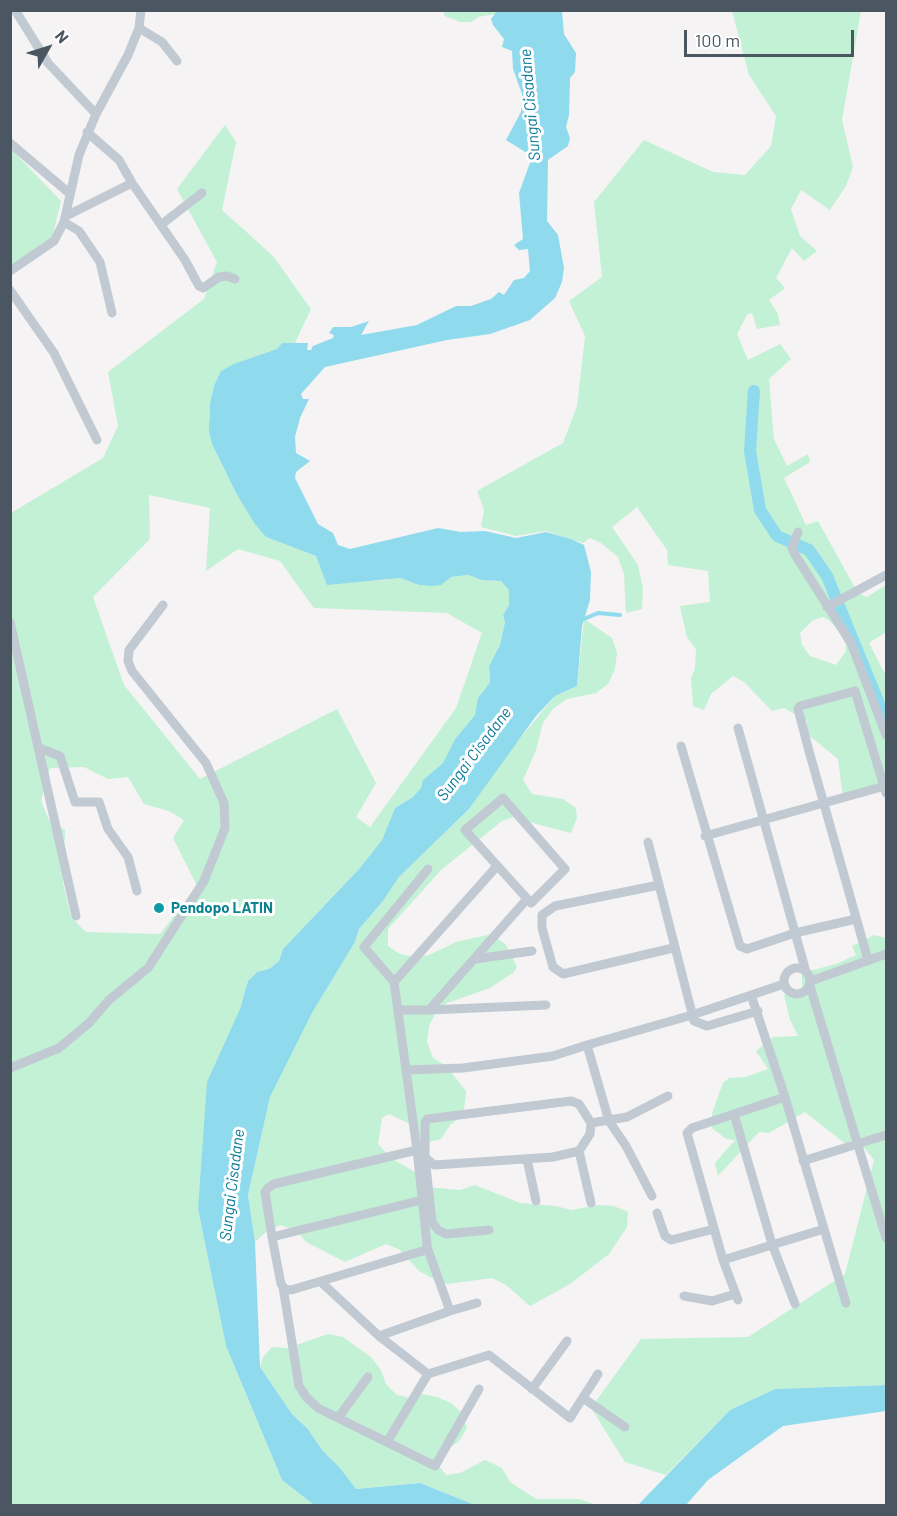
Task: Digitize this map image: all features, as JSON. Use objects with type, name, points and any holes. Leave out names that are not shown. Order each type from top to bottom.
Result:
[{"type":"street","points":[[15,10],[48,63],[96,114]]},
{"type":"street","points":[[10,271],[54,241],[65,219],[69,193],[87,132],[128,55],[139,28],[141,10]]},
{"type":"street","points":[[139,28],[162,42],[177,61]]},
{"type":"street","points":[[87,132],[110,149],[162,224],[199,286],[203,288],[219,277],[226,276],[235,279]]},
{"type":"street","points":[[10,142],[69,193]]},
{"type":"street","points":[[65,219],[132,183]]},
{"type":"street","points":[[162,224],[202,193]]},
{"type":"street","points":[[65,219],[79,231],[100,262],[112,313]]},
{"type":"street","points":[[10,290],[54,353],[98,440]]},
{"type":"street","points":[[798,532],[792,548],[851,643],[886,735]]},
{"type":"street","points":[[829,606],[886,575]]},
{"type":"street","points":[[10,1068],[59,1048],[89,1023],[109,1000],[148,968],[204,881],[225,828],[224,803],[206,763],[132,671],[128,661],[129,650],[163,605]]},
{"type":"street","points":[[10,621],[76,916]]},
{"type":"street","points":[[705,836],[765,822],[825,803],[886,790],[857,694],[851,691],[804,704],[798,710],[825,803],[868,960]]},
{"type":"street","points":[[738,728],[806,972],[886,1238]]},
{"type":"street","points":[[681,746],[705,836],[740,946],[747,949],[795,933],[856,919]]},
{"type":"street","points":[[39,748],[60,756],[76,803],[99,802],[108,829],[128,857],[137,891]]},
{"type":"street","points":[[503,798],[565,869],[531,903],[527,899],[465,830],[503,798]]},
{"type":"street","points":[[648,842],[673,948],[694,1021],[707,1026],[758,1011]]},
{"type":"street","points":[[394,982],[497,866]]},
{"type":"street","points":[[428,869],[364,947],[394,982],[417,1150],[427,1247],[450,1311]]},
{"type":"street","points":[[658,885],[555,906],[542,915],[542,928],[553,967],[563,974],[673,948]]},
{"type":"street","points":[[429,1010],[527,899]]},
{"type":"street","points":[[475,959],[532,951]]},
{"type":"street","points":[[806,972],[792,969],[785,976],[784,984],[788,991],[798,995],[810,984],[886,954]]},
{"type":"street","points":[[406,1070],[463,1068],[553,1056],[692,1015],[784,984]]},
{"type":"street","points":[[751,995],[785,1097],[846,1303]]},
{"type":"street","points":[[399,1010],[546,1005]]},
{"type":"street","points":[[587,1045],[609,1121],[626,1146],[652,1196]]},
{"type":"street","points":[[591,1123],[627,1117],[668,1095]]},
{"type":"street","points":[[684,1296],[712,1301],[737,1297],[723,1260],[687,1133],[692,1128],[785,1097]]},
{"type":"street","points":[[425,1157],[434,1165],[554,1157],[579,1151],[590,1134],[591,1123],[579,1104],[571,1101],[438,1116],[428,1119],[425,1123],[425,1157],[432,1222],[438,1230],[446,1234],[489,1230]]},
{"type":"street","points":[[734,1114],[772,1244],[795,1304]]},
{"type":"street","points":[[803,1161],[886,1135]]},
{"type":"street","points":[[417,1150],[274,1184],[265,1192],[299,1386],[315,1406],[435,1466],[479,1389]]},
{"type":"street","points":[[579,1151],[591,1203]]},
{"type":"street","points":[[527,1159],[536,1201]]},
{"type":"street","points":[[272,1237],[422,1200]]},
{"type":"street","points":[[657,1213],[665,1236],[671,1240],[683,1239],[714,1229]]},
{"type":"street","points":[[723,1260],[824,1228]]},
{"type":"street","points":[[283,1287],[291,1290],[321,1282],[420,1253],[427,1247]]},
{"type":"street","points":[[321,1282],[379,1336],[428,1374]]},
{"type":"street","points":[[379,1336],[477,1303]]},
{"type":"street","points":[[532,1389],[567,1341]]},
{"type":"street","points":[[387,1442],[428,1374],[489,1355],[570,1418],[598,1374]]},
{"type":"street","points":[[338,1418],[368,1377]]},
{"type":"street","points":[[583,1398],[625,1427]]},
{"type":"green space","points":[[443,11],[502,11],[478,17],[472,22],[460,22],[445,16]]},
{"type":"green space","points":[[732,11],[861,11],[842,120],[853,167],[846,186],[830,210],[801,190],[791,209],[800,236],[817,251],[804,261],[792,248],[776,278],[785,288],[769,300],[778,314],[780,325],[757,329],[752,313],[747,315],[737,334],[748,360],[780,344],[791,359],[769,379],[774,439],[787,466],[808,454],[810,462],[784,478],[806,525],[818,521],[858,593],[867,597],[886,585],[886,632],[869,643],[886,676],[886,784],[843,798],[838,759],[806,733],[807,721],[784,708],[772,711],[744,682],[733,676],[711,694],[704,710],[693,706],[691,678],[695,668],[696,649],[687,637],[680,606],[710,602],[708,571],[668,565],[667,550],[637,507],[612,527],[638,565],[643,588],[642,609],[626,613],[624,574],[618,557],[601,543],[590,538],[583,543],[546,531],[516,536],[481,527],[484,510],[477,491],[563,443],[577,406],[585,336],[569,301],[602,277],[594,202],[644,140],[713,172],[745,175],[771,146],[776,116],[749,75]],"holes":[[[823,617],[829,620],[845,638],[846,651],[836,665],[810,656],[802,645],[800,633],[813,620]]]},
{"type":"green space","points":[[225,125],[236,142],[222,210],[273,256],[311,309],[294,345],[282,343],[277,349],[214,386],[209,415],[212,444],[236,493],[266,537],[316,556],[328,581],[372,581],[400,578],[419,585],[441,584],[451,577],[468,575],[482,580],[501,581],[509,590],[509,605],[503,615],[505,622],[500,645],[489,666],[490,682],[481,693],[475,715],[455,739],[443,763],[424,780],[421,788],[413,797],[395,808],[382,840],[359,869],[283,949],[279,961],[269,969],[257,972],[248,981],[240,1009],[198,1209],[226,1346],[282,1480],[314,1505],[11,1506],[11,513],[103,458],[118,426],[108,372],[204,299],[217,262],[177,189]],"holes":[[[149,495],[210,508],[206,571],[238,549],[280,561],[314,608],[447,613],[482,633],[456,708],[370,827],[356,817],[376,783],[337,709],[200,779],[124,685],[93,597],[150,539]],[[84,767],[108,779],[128,777],[144,804],[169,811],[184,820],[173,838],[197,886],[160,934],[86,932],[71,917],[63,883],[65,830],[49,820],[41,801],[50,768]]]},
{"type":"green space","points":[[10,148],[61,201],[52,238],[10,268]]},
{"type":"green space","points":[[584,619],[612,638],[617,653],[615,669],[608,684],[596,693],[567,699],[554,708],[543,722],[536,750],[523,780],[532,794],[563,799],[576,808],[577,818],[571,833],[529,822],[516,816],[502,821],[441,870],[388,929],[388,946],[400,954],[415,957],[429,955],[456,942],[492,934],[506,945],[517,967],[514,972],[490,988],[447,1003],[437,1010],[429,1026],[427,1042],[433,1058],[446,1066],[466,1091],[464,1111],[457,1120],[450,1125],[441,1139],[425,1143],[415,1136],[408,1123],[389,1114],[382,1118],[378,1144],[391,1158],[418,1174],[427,1187],[460,1190],[475,1185],[520,1203],[556,1206],[571,1210],[598,1205],[614,1206],[628,1212],[627,1227],[609,1254],[570,1284],[530,1306],[506,1285],[492,1278],[447,1284],[432,1278],[419,1271],[400,1250],[386,1244],[345,1262],[306,1242],[298,1232],[281,1225],[267,1231],[255,1242],[248,1195],[270,1097],[312,1013],[355,942],[359,929],[383,901],[399,877],[469,809],[503,759],[555,696],[577,686]]},
{"type":"green space","points":[[874,935],[886,938],[886,1385],[775,1389],[730,1410],[666,1475],[625,1462],[591,1408],[641,1339],[748,1337],[845,1274],[874,1160],[855,1136],[847,1145],[805,1112],[769,1133],[759,1132],[718,1176],[715,1163],[735,1140],[726,1139],[712,1128],[712,1113],[723,1083],[729,1078],[746,1077],[768,1069],[756,1051],[773,1037],[798,1036],[790,1020],[784,995],[802,988],[802,973],[836,964],[856,955],[852,946]]},
{"type":"green space","points":[[328,1334],[343,1337],[371,1357],[381,1370],[386,1384],[397,1395],[411,1398],[421,1394],[437,1397],[451,1403],[462,1413],[467,1428],[459,1441],[447,1450],[437,1463],[446,1475],[460,1473],[485,1460],[502,1468],[510,1482],[536,1499],[579,1499],[596,1505],[475,1505],[420,1483],[356,1489],[322,1450],[308,1429],[292,1414],[260,1367],[263,1357],[272,1347],[288,1348]]},
{"type":"water","name":"Sungai Cisadane","points":[[497,11],[562,11],[564,34],[576,53],[575,72],[570,78],[569,115],[566,127],[570,138],[568,146],[548,160],[547,221],[558,235],[564,268],[562,282],[555,298],[530,320],[490,334],[447,340],[325,367],[301,394],[303,399],[309,399],[300,418],[295,437],[296,453],[310,461],[296,472],[295,478],[318,524],[333,533],[338,545],[350,549],[438,528],[461,532],[485,531],[516,538],[546,532],[571,539],[584,545],[591,572],[590,600],[582,626],[577,686],[555,696],[536,716],[469,809],[399,877],[383,901],[359,929],[355,942],[312,1013],[270,1097],[248,1195],[255,1242],[260,1367],[292,1414],[308,1429],[322,1450],[356,1489],[420,1483],[475,1505],[314,1505],[282,1480],[226,1346],[198,1209],[207,1082],[240,1009],[248,981],[257,972],[269,969],[279,961],[283,949],[359,869],[382,840],[395,808],[413,797],[421,788],[423,780],[443,763],[455,739],[475,715],[478,698],[490,682],[489,666],[500,645],[505,622],[503,615],[509,605],[509,590],[501,581],[482,580],[468,575],[451,577],[441,585],[432,586],[419,585],[400,578],[327,585],[316,556],[266,537],[255,524],[236,493],[212,444],[209,431],[210,404],[214,386],[221,371],[277,349],[282,343],[308,343],[307,350],[311,350],[313,346],[333,338],[334,335],[329,333],[333,327],[351,327],[369,321],[361,335],[417,325],[456,306],[471,306],[491,299],[499,292],[504,295],[514,280],[524,278],[530,271],[528,249],[519,250],[514,245],[523,239],[519,193],[531,160],[530,155],[506,140],[521,112],[522,94],[513,69],[512,51],[502,47],[504,39],[491,19]]},
{"type":"water","points":[[886,1385],[886,1411],[783,1426],[708,1480],[686,1505],[633,1505],[639,1504],[730,1410],[775,1389]]},
{"type":"waterway","points":[[754,391],[750,451],[760,510],[777,536],[809,550],[827,576],[886,721]]},
{"type":"waterway","points":[[584,619],[598,613],[620,615]]},
{"type":"place","name":"Pendopo LATIN","points":[[159,908]]}]
